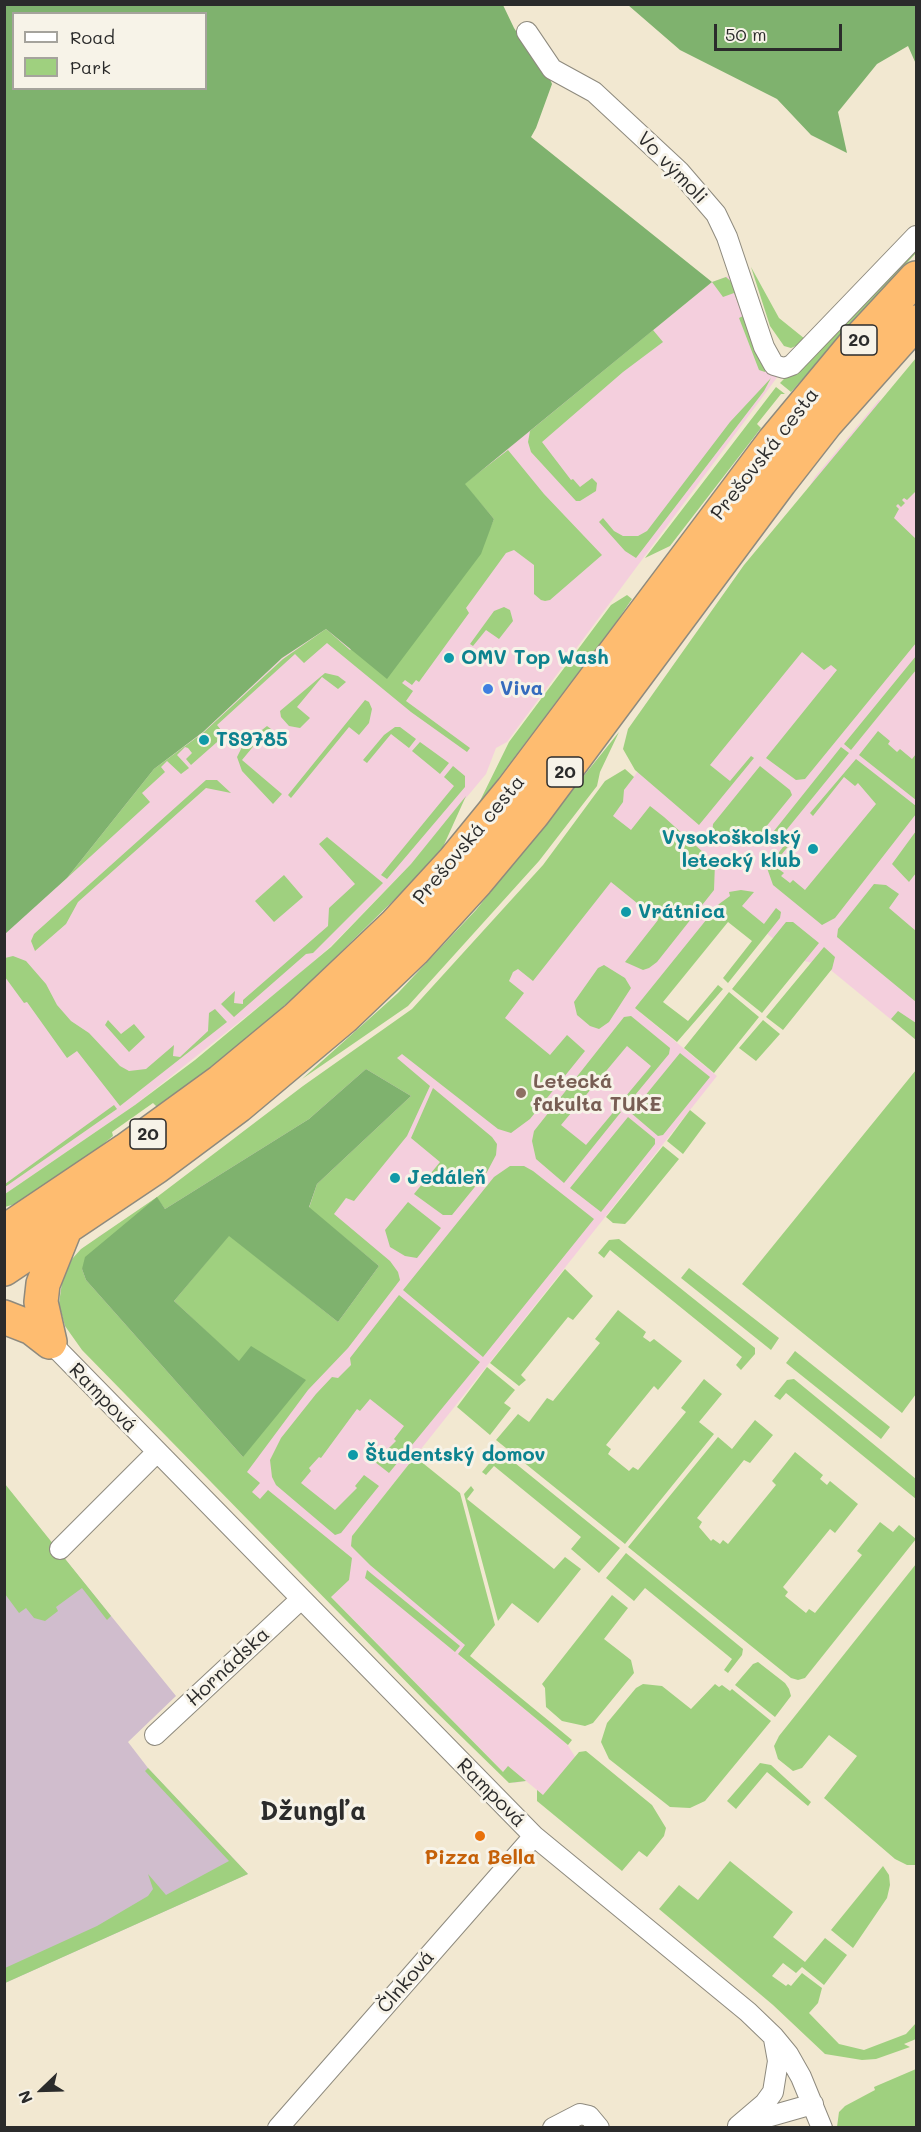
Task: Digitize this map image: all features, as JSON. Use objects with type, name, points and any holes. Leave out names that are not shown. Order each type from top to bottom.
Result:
[{"type":"highway","name":"Prešovská cesta","points":[[4,1232],[18,1214],[176,1115],[260,1050],[361,960],[422,897],[532,764],[774,441],[853,346],[916,278]]},
{"type":"highway","name":"Prešovská cesta","points":[[4,1269],[201,1134],[284,1070],[378,986],[446,916],[565,773],[780,482],[834,415],[916,322]]},
{"type":"highway","points":[[50,1342],[42,1302],[44,1284],[64,1229]]},
{"type":"highway","points":[[4,1317],[32,1328],[50,1342]]},
{"type":"street","name":"Vo výmoli","points":[[527,32],[552,69],[594,92],[699,192],[716,214],[727,237],[771,362],[784,368]]},
{"type":"street","name":"Prešovská cesta","points":[[784,368],[792,365],[916,236]]},
{"type":"street","name":"Rampová","points":[[50,1342],[156,1454],[534,1836],[748,2012],[774,2037],[788,2054],[822,2127]]},
{"type":"street","points":[[60,1549],[156,1454]]},
{"type":"street","name":"Hornádska","points":[[155,1735],[300,1600]]},
{"type":"street","name":"Člnková","points":[[278,2127],[534,1836]]},
{"type":"street","points":[[735,2126],[765,2103],[773,2092],[778,2061],[774,2037]]},
{"type":"street","points":[[735,2126],[813,2104]]},
{"type":"street","points":[[553,2127],[580,2114],[589,2116],[599,2127]]},
{"type":"shaded area","points":[[739,272],[784,368],[507,742],[496,748],[486,774],[411,864],[331,946],[297,976],[135,1105],[5,1194],[4,934],[67,878],[154,769],[203,732],[282,658],[326,629],[487,535],[494,519],[464,484],[712,282]]},
{"type":"shaded area","name":"Letecká fakulta TUKE","points":[[879,400],[916,417],[916,1040],[827,967],[797,959],[731,903],[641,1013],[717,1076],[352,1536],[472,1643],[461,1657],[567,1744],[579,1763],[537,1801],[537,1790],[526,1781],[514,1783],[65,1326],[59,1304],[62,1282],[72,1259],[99,1236],[309,1119],[624,790],[638,771],[815,477]]},
{"type":"shaded area","points":[[4,1484],[176,1696],[128,1742],[148,1768],[248,1874],[5,1983]]},
{"type":"green space","points":[[5,5],[503,5],[514,28],[531,54],[547,72],[552,84],[531,137],[712,282],[465,484],[494,519],[481,554],[387,679],[326,629],[282,658],[203,732],[154,769],[67,878],[5,934]]},
{"type":"green space","points":[[628,5],[916,5],[916,64],[908,46],[877,64],[838,112],[847,153],[811,135],[777,99],[680,50]]},
{"type":"green space","points":[[916,245],[916,253],[791,392],[780,383]]},
{"type":"green space","points":[[751,267],[779,318],[805,339],[798,345],[791,348],[784,346],[770,326]]},
{"type":"green space","points":[[726,277],[735,285],[766,368],[765,372],[759,370],[739,318],[743,316],[734,293],[723,297],[712,282]]},
{"type":"green space","points":[[653,330],[663,342],[623,372],[542,442],[571,480],[573,479],[580,487],[592,478],[597,483],[596,491],[576,501],[531,452],[528,442],[530,431]]},
{"type":"green space","points":[[916,358],[916,491],[907,500],[904,498],[902,500],[905,503],[901,507],[898,504],[896,506],[899,509],[894,518],[916,539],[916,643],[805,779],[796,780],[766,758],[837,670],[831,665],[824,670],[802,652],[710,765],[730,781],[751,756],[754,758],[699,825],[635,770],[623,749],[628,729],[744,565]]},
{"type":"green space","points":[[771,378],[764,391],[636,558],[625,551],[599,522],[603,518],[614,531],[623,536],[638,536],[647,531],[730,422]]},
{"type":"green space","points":[[776,387],[785,394],[781,394],[757,424],[761,428],[670,546],[645,558]]},
{"type":"green space","points":[[508,450],[544,494],[602,555],[550,600],[545,601],[534,594],[534,565],[514,550],[506,553],[466,608],[469,613],[419,682],[416,680],[412,685],[405,680],[402,683],[413,691],[406,701],[470,748],[467,752],[411,712],[327,643],[304,663],[295,654],[217,725],[225,735],[191,765],[186,759],[192,753],[185,747],[177,755],[189,768],[181,774],[167,761],[161,767],[165,772],[142,793],[150,802],[67,878],[154,769],[204,732],[283,659],[326,629],[350,650],[487,535],[494,519],[464,484]]},
{"type":"green space","points":[[627,595],[632,599],[617,621],[477,807],[509,742],[611,605]]},
{"type":"green space","points":[[504,607],[510,610],[513,621],[499,639],[486,630],[473,646],[470,644],[494,611]]},
{"type":"green space","points":[[916,656],[916,670],[851,750],[844,744]]},
{"type":"green space","points":[[325,673],[338,676],[346,682],[338,689],[322,677],[297,707],[310,718],[300,728],[289,726],[281,717],[280,711]]},
{"type":"green space","points":[[365,700],[369,702],[372,709],[369,723],[359,735],[349,727],[291,798],[288,795]]},
{"type":"green space","points":[[267,726],[287,741],[286,746],[266,731],[242,760],[282,794],[273,804],[242,771],[237,757],[243,745]]},
{"type":"green space","points":[[395,727],[400,727],[416,739],[409,748],[391,734],[367,763],[363,760],[384,735]]},
{"type":"green space","points":[[878,731],[890,741],[888,744],[897,752],[900,749],[912,759],[916,754],[916,800],[859,755]]},
{"type":"green space","points":[[619,732],[600,772],[597,786],[539,861],[408,1006],[302,1079],[398,993],[476,910]]},
{"type":"green space","points":[[420,742],[449,763],[440,774],[412,751]]},
{"type":"green space","points":[[841,747],[849,753],[779,839],[766,841]]},
{"type":"green space","points":[[856,759],[916,806],[916,814],[835,918],[822,925],[773,885],[767,868],[796,830],[799,833],[773,865],[784,873],[781,876],[790,883],[793,880],[805,890],[876,804],[858,783],[855,786],[844,777],[813,816],[810,813]]},
{"type":"green space","points":[[453,766],[465,776],[465,787],[387,879],[381,875],[454,786],[444,777]]},
{"type":"green space","points":[[760,766],[790,790],[792,795],[756,839],[738,844],[720,840],[712,835],[713,824]]},
{"type":"green space","points":[[625,769],[634,777],[624,790],[623,802],[613,816],[631,830],[650,806],[715,863],[714,890],[657,962],[649,968],[643,970],[625,962],[658,920],[611,882],[533,981],[518,969],[513,972],[509,981],[524,993],[505,1018],[550,1055],[567,1035],[585,1051],[530,1119],[511,1133],[498,1129],[402,1054],[397,1058],[430,1086],[407,1136],[354,1201],[346,1198],[334,1214],[390,1261],[398,1272],[400,1280],[348,1348],[308,1390],[247,1472],[260,1483],[252,1492],[260,1499],[268,1490],[352,1558],[349,1580],[331,1597],[503,1772],[508,1766],[526,1781],[509,1783],[428,1704],[82,1350],[65,1326],[59,1304],[62,1282],[72,1259],[81,1249],[157,1197],[303,1086],[412,1009],[543,865],[605,781]],"holes":[[[366,1069],[411,1096],[317,1184],[309,1208],[379,1266],[338,1322],[229,1235],[174,1301],[239,1362],[243,1457],[86,1280],[82,1269],[157,1198],[165,1209],[309,1119]]]},
{"type":"green space","points":[[206,780],[217,780],[231,793],[206,788],[78,902],[66,924],[35,951],[31,941],[34,934]]},
{"type":"green space","points":[[466,796],[443,847],[403,891],[303,989],[242,1043],[169,1099],[157,1107],[153,1103],[112,1132],[113,1136],[96,1150],[15,1204],[5,1207],[5,1194],[135,1105],[195,1060],[331,947],[411,864]]},
{"type":"green space","points":[[916,831],[916,873],[909,882],[892,864]]},
{"type":"green space","points":[[327,837],[383,883],[313,953],[306,954],[234,1017],[221,1004],[235,991],[234,1003],[243,1004],[243,1000],[328,926],[329,908],[355,884],[319,844]]},
{"type":"green space","points":[[284,875],[303,897],[274,922],[255,901]]},
{"type":"green space","points":[[874,884],[886,885],[899,894],[889,908],[916,931],[916,1002],[837,937],[838,929]]},
{"type":"green space","points":[[741,890],[754,892],[742,906],[764,924],[776,908],[781,912],[780,918],[728,983],[723,978],[752,941],[728,922],[663,1002],[688,1021],[718,985],[723,989],[677,1042],[635,1008],[719,904],[730,896],[729,892]]},
{"type":"green space","points":[[786,922],[793,922],[819,943],[762,1013],[732,989]]},
{"type":"green space","points":[[824,947],[835,957],[832,969],[783,1030],[766,1017]]},
{"type":"green space","points":[[13,956],[26,961],[46,984],[57,1005],[71,1021],[89,1033],[120,1066],[129,1071],[146,1069],[174,1045],[173,1056],[180,1057],[208,1031],[209,1013],[215,1009],[227,1022],[120,1106],[77,1051],[67,1058],[27,1002],[24,1003],[5,977],[5,958]]},
{"type":"green space","points":[[604,965],[625,978],[631,988],[609,1022],[599,1029],[590,1026],[577,1015],[574,1002],[598,968]]},
{"type":"green space","points":[[729,992],[759,1017],[714,1073],[684,1048]]},
{"type":"green space","points":[[898,1011],[916,1023],[916,1040],[891,1019]]},
{"type":"green space","points":[[631,1016],[670,1048],[669,1054],[626,1106],[621,1102],[651,1066],[627,1046],[561,1125],[586,1145],[616,1109],[621,1112],[564,1183],[536,1159],[532,1141],[534,1131],[624,1017]]},
{"type":"green space","points":[[108,1020],[121,1034],[134,1024],[145,1037],[129,1052],[105,1025]]},
{"type":"green space","points":[[763,1020],[780,1034],[756,1061],[739,1048]]},
{"type":"green space","points":[[680,1053],[710,1077],[663,1135],[658,1136],[631,1113]]},
{"type":"green space","points":[[366,1069],[411,1096],[317,1184],[309,1207],[379,1266],[338,1322],[229,1236],[174,1301],[239,1361],[251,1346],[306,1380],[243,1457],[86,1280],[82,1269],[85,1257],[157,1197],[165,1209],[309,1119]]},
{"type":"green space","points":[[916,1070],[916,1394],[902,1413],[742,1284]]},
{"type":"green space","points":[[433,1088],[492,1137],[497,1144],[496,1155],[487,1172],[452,1215],[443,1215],[414,1194],[440,1162],[411,1138]]},
{"type":"green space","points":[[114,1105],[117,1109],[5,1187],[5,1184]]},
{"type":"green space","points":[[690,1110],[706,1123],[683,1154],[667,1141]]},
{"type":"green space","points":[[628,1117],[655,1139],[655,1144],[601,1212],[570,1188]]},
{"type":"green space","points":[[663,1146],[679,1159],[625,1224],[613,1223],[606,1217]]},
{"type":"green space","points":[[510,1166],[524,1166],[533,1171],[594,1219],[483,1357],[403,1290],[494,1177]]},
{"type":"green space","points":[[408,1202],[441,1228],[417,1258],[405,1256],[390,1247],[385,1230]]},
{"type":"green space","points":[[619,1239],[755,1348],[755,1354],[741,1370],[736,1365],[742,1357],[610,1250],[604,1258],[598,1253],[609,1240]]},
{"type":"green space","points":[[689,1268],[779,1338],[771,1350],[681,1278]]},
{"type":"green space","points":[[565,1269],[593,1296],[573,1320],[568,1317],[521,1375],[526,1380],[519,1386],[490,1363]]},
{"type":"green space","points":[[399,1295],[480,1362],[389,1473],[375,1462],[396,1441],[394,1439],[404,1426],[370,1399],[360,1411],[357,1409],[321,1458],[319,1457],[309,1468],[311,1471],[301,1483],[335,1510],[357,1488],[355,1486],[364,1475],[379,1486],[341,1533],[335,1535],[276,1485],[272,1477],[270,1460],[281,1438],[316,1394],[332,1377],[338,1378],[351,1365],[350,1358]]},
{"type":"green space","points":[[618,1310],[646,1332],[643,1337],[650,1342],[654,1339],[682,1361],[658,1390],[654,1386],[606,1445],[611,1449],[608,1454],[629,1471],[633,1467],[638,1470],[686,1412],[681,1408],[704,1379],[722,1394],[699,1422],[714,1434],[625,1544],[496,1440],[518,1414],[529,1422],[547,1398],[553,1401],[600,1343],[595,1339]]},
{"type":"green space","points":[[795,1351],[890,1427],[881,1439],[786,1363]]},
{"type":"green space","points":[[487,1367],[515,1390],[504,1403],[511,1408],[490,1435],[457,1407]]},
{"type":"green space","points":[[794,1379],[916,1479],[916,1499],[786,1393],[780,1400],[774,1396],[787,1380]]},
{"type":"green space","points":[[755,1420],[773,1435],[750,1463],[744,1460],[697,1518],[702,1522],[699,1527],[711,1541],[713,1539],[720,1544],[723,1540],[728,1544],[776,1485],[772,1481],[795,1452],[823,1475],[820,1479],[827,1485],[830,1481],[858,1504],[835,1533],[830,1529],[783,1587],[788,1592],[785,1596],[806,1613],[809,1609],[815,1613],[862,1555],[857,1551],[880,1522],[893,1532],[899,1525],[916,1539],[805,1678],[798,1680],[791,1678],[628,1547],[718,1437],[732,1449]]},
{"type":"green space","points":[[498,1453],[510,1459],[620,1548],[599,1573],[571,1549],[581,1537],[494,1466],[486,1475],[482,1472]]},
{"type":"green space","points":[[413,1459],[419,1460],[460,1493],[495,1625],[470,1656],[572,1740],[568,1745],[458,1654],[465,1645],[370,1565],[351,1546],[352,1536]]},
{"type":"green space","points":[[5,1484],[111,1616],[107,1620],[82,1588],[56,1607],[58,1611],[45,1621],[34,1618],[26,1608],[19,1613],[5,1594]]},
{"type":"green space","points":[[471,1486],[474,1490],[467,1499],[554,1569],[565,1557],[581,1569],[538,1623],[512,1603],[498,1621],[464,1494]]},
{"type":"green space","points":[[626,1553],[743,1649],[742,1655],[728,1673],[724,1670],[732,1659],[645,1588],[634,1601],[606,1578]]},
{"type":"green space","points":[[916,1564],[916,1865],[907,1865],[895,1859],[824,1798],[857,1756],[829,1735],[802,1768],[793,1771],[778,1759],[774,1746],[779,1736]]},
{"type":"green space","points":[[367,1570],[460,1646],[455,1652],[365,1578]]},
{"type":"green space","points":[[612,1595],[628,1608],[604,1639],[631,1660],[634,1673],[593,1723],[585,1726],[562,1721],[546,1707],[545,1688],[542,1684]]},
{"type":"green space","points":[[758,1662],[785,1683],[789,1689],[791,1696],[775,1717],[735,1685],[753,1664]]},
{"type":"green space","points":[[643,1684],[662,1686],[691,1709],[715,1684],[719,1687],[722,1685],[730,1691],[732,1689],[771,1721],[705,1801],[690,1808],[670,1807],[609,1759],[601,1742],[607,1723],[636,1688]]},
{"type":"green space","points":[[586,1751],[652,1805],[666,1828],[664,1836],[647,1857],[639,1851],[622,1871],[537,1801],[537,1790],[543,1795],[579,1752]]},
{"type":"green space","points":[[760,1763],[771,1765],[811,1802],[808,1806],[767,1772],[736,1809],[727,1801]]},
{"type":"green space","points":[[148,1768],[248,1874],[5,1983],[5,1968],[97,1926],[148,1896],[153,1889],[148,1874],[166,1895],[229,1861],[145,1771]]},
{"type":"green space","points":[[730,1861],[793,1912],[773,1937],[805,1962],[825,1938],[847,1955],[824,1985],[802,1967],[796,1973],[783,1963],[772,1976],[786,1986],[788,1984],[791,1986],[802,1973],[822,1988],[818,2003],[809,2013],[839,2044],[864,2050],[906,2034],[916,2023],[916,2039],[904,2044],[910,2047],[876,2059],[862,2060],[825,2054],[773,2005],[659,1909],[679,1885],[698,1900]]},
{"type":"green space","points":[[883,1866],[889,1875],[890,1885],[887,1898],[853,1948],[831,1930]]},
{"type":"green space","points":[[916,2069],[916,2127],[837,2127],[839,2112],[845,2106],[875,2090],[874,2087]]},
{"type":"place","name":"OMV Top Wash","points":[[449,658]]},
{"type":"place","name":"Viva","points":[[488,689]]},
{"type":"place","name":"TS9785","points":[[204,740]]},
{"type":"place","name":"Vysokoškolský letecký klub","points":[[813,849]]},
{"type":"place","name":"Vrátnica","points":[[626,912]]},
{"type":"place","name":"Letecká fakulta TUKE","points":[[521,1093]]},
{"type":"place","name":"Jedáleň","points":[[395,1178]]},
{"type":"place","name":"Študentský domov","points":[[353,1455]]},
{"type":"place","name":"Pizza Bella","points":[[480,1836]]},
{"type":"district","name":"Džungľa","points":[[313,1812]]}]
